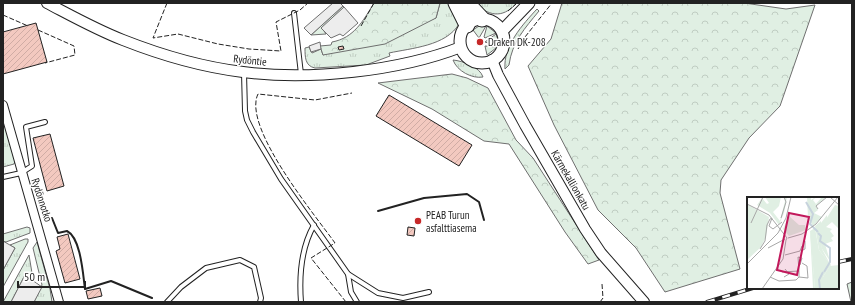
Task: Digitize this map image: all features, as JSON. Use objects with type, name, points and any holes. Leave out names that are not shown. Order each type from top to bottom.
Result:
[{"type":"highway","points":[[456,3],[467,25]]},
{"type":"highway","points":[[467,3],[482,19]]},
{"type":"main road","points":[[502,31],[528,3]]},
{"type":"main road","points":[[482,19],[492,21],[502,31],[504,44],[502,50],[492,60],[481,63],[475,62],[465,55],[461,47],[461,33],[467,25],[482,19]]},
{"type":"street","name":"Rydöntie","points":[[47,3],[122,40],[158,53],[187,61],[244,72],[300,74],[386,68],[407,64],[461,47]]},
{"type":"street","name":"Kärmekallionkatu","points":[[492,60],[498,75],[525,125],[585,229],[621,277],[644,302]]},
{"type":"street","name":"Rydönnotko","points":[[3,105],[21,172],[34,208],[59,302]]},
{"type":"lane","points":[[294,13],[300,74]]},
{"type":"lane","points":[[244,72],[247,120],[281,179],[348,274],[378,293],[403,298],[429,292]]},
{"type":"lane","points":[[3,177],[21,172],[32,166],[26,127],[45,122]]},
{"type":"lane","points":[[301,302],[300,283],[305,241],[314,225]]},
{"type":"lane","points":[[167,302],[181,287],[206,268],[240,260],[254,267],[262,298],[260,302]]},
{"type":"lane","points":[[348,274],[351,292],[357,302]]},
{"type":"green space","points":[[374,3],[440,3],[436,18],[385,44],[323,55],[320,46],[331,45],[332,42],[340,40],[352,33],[362,22]]},
{"type":"green space","points":[[440,3],[451,3],[459,24],[446,37],[437,42],[389,53],[390,56],[366,65],[315,68],[309,65],[306,61],[305,48],[309,47],[312,53],[321,49],[323,55],[436,18]]},
{"type":"green space","points":[[473,3],[517,3],[506,12],[495,14],[484,10]]},
{"type":"green space","points":[[562,3],[744,3],[786,9],[815,5],[780,106],[749,138],[721,180],[720,193],[740,269],[665,292],[636,248],[598,210],[554,125],[528,66],[551,39]]},
{"type":"green space","points":[[343,6],[344,7],[322,28],[326,34],[311,35]]},
{"type":"green space","points":[[537,9],[539,11],[524,29],[516,42],[509,65],[505,69],[507,52],[515,36]]},
{"type":"green space","points":[[479,26],[486,26],[479,38],[473,30]]},
{"type":"green space","points":[[487,26],[496,33],[485,38],[484,37]]},
{"type":"green space","points":[[496,34],[498,40],[497,46],[485,42]]},
{"type":"green space","points":[[485,46],[496,47],[496,48],[487,55]]},
{"type":"green space","points":[[453,60],[475,67],[483,77],[474,77],[461,71]]},
{"type":"green space","points":[[452,74],[467,78],[488,88],[516,140],[533,158],[599,260],[588,264],[565,232],[509,144],[484,141],[432,109],[378,83]]},
{"type":"green space","points":[[3,118],[15,161],[14,164],[3,167]]},
{"type":"green space","points":[[27,227],[30,228],[30,233],[6,242],[3,241],[3,234]]},
{"type":"green space","points":[[28,239],[28,242],[3,287],[3,270],[15,248],[10,245]]},
{"type":"green space","points":[[37,242],[50,289],[52,302],[34,302],[42,285],[33,248]]},
{"type":"green space","points":[[29,255],[33,279],[30,279],[25,275],[11,302],[3,302]]},
{"type":"green space","points":[[852,282],[852,302],[851,302],[847,284]]},
{"type":"shaded area","points":[[333,3],[340,3],[343,6],[311,35],[304,28]]},
{"type":"shaded area","points":[[344,7],[358,23],[343,36],[340,34],[331,38],[321,28]]},
{"type":"shaded area","points":[[320,42],[321,49],[311,52],[309,46]]},
{"type":"shaded area","points":[[3,241],[15,248],[3,270]]},
{"type":"shaded area","points":[[25,275],[42,287],[34,302],[11,302]]},
{"type":"building","points":[[36,23],[47,62],[3,74],[3,32]]},
{"type":"building","points":[[343,46],[344,49],[339,50],[338,47]]},
{"type":"building","points":[[389,95],[472,145],[459,166],[376,116]]},
{"type":"building","points":[[50,134],[64,186],[47,191],[33,138]]},
{"type":"building","points":[[408,227],[415,228],[414,236],[407,235]]},
{"type":"building","points":[[68,234],[80,279],[65,283],[56,251],[60,249],[57,237]]},
{"type":"building","points":[[100,288],[102,296],[88,299],[86,291]]},
{"type":"railway","points":[[839,262],[852,259]]},
{"type":"railway","points":[[707,302],[750,289]]},
{"type":"fence","points":[[167,3],[153,38],[178,34],[218,44],[249,49],[281,51],[276,22],[300,10],[308,3]]},
{"type":"fence","points":[[361,26],[374,3]]},
{"type":"fence","points":[[508,11],[517,3]]},
{"type":"fence","points":[[518,49],[525,37],[552,3]]},
{"type":"fence","points":[[3,15],[28,26]]},
{"type":"fence","points":[[38,30],[74,46],[75,55],[45,63]]},
{"type":"fence","points":[[346,302],[311,258],[335,243],[298,192],[270,148],[260,127],[256,109],[258,94],[315,100],[352,93]]},
{"type":"fence","points":[[600,302],[603,298],[602,284]]},
{"type":"wall","points":[[378,211],[424,198],[467,194],[479,202],[484,220]]},
{"type":"wall","points":[[52,218],[58,233],[67,231],[72,235],[75,241],[82,266],[85,289],[111,281],[152,298]]},
{"type":"place","name":"Draken DK-208","points":[[480,42]]},
{"type":"place","name":"PEAB Turun asfalttiasema","points":[[418,221]]}]
